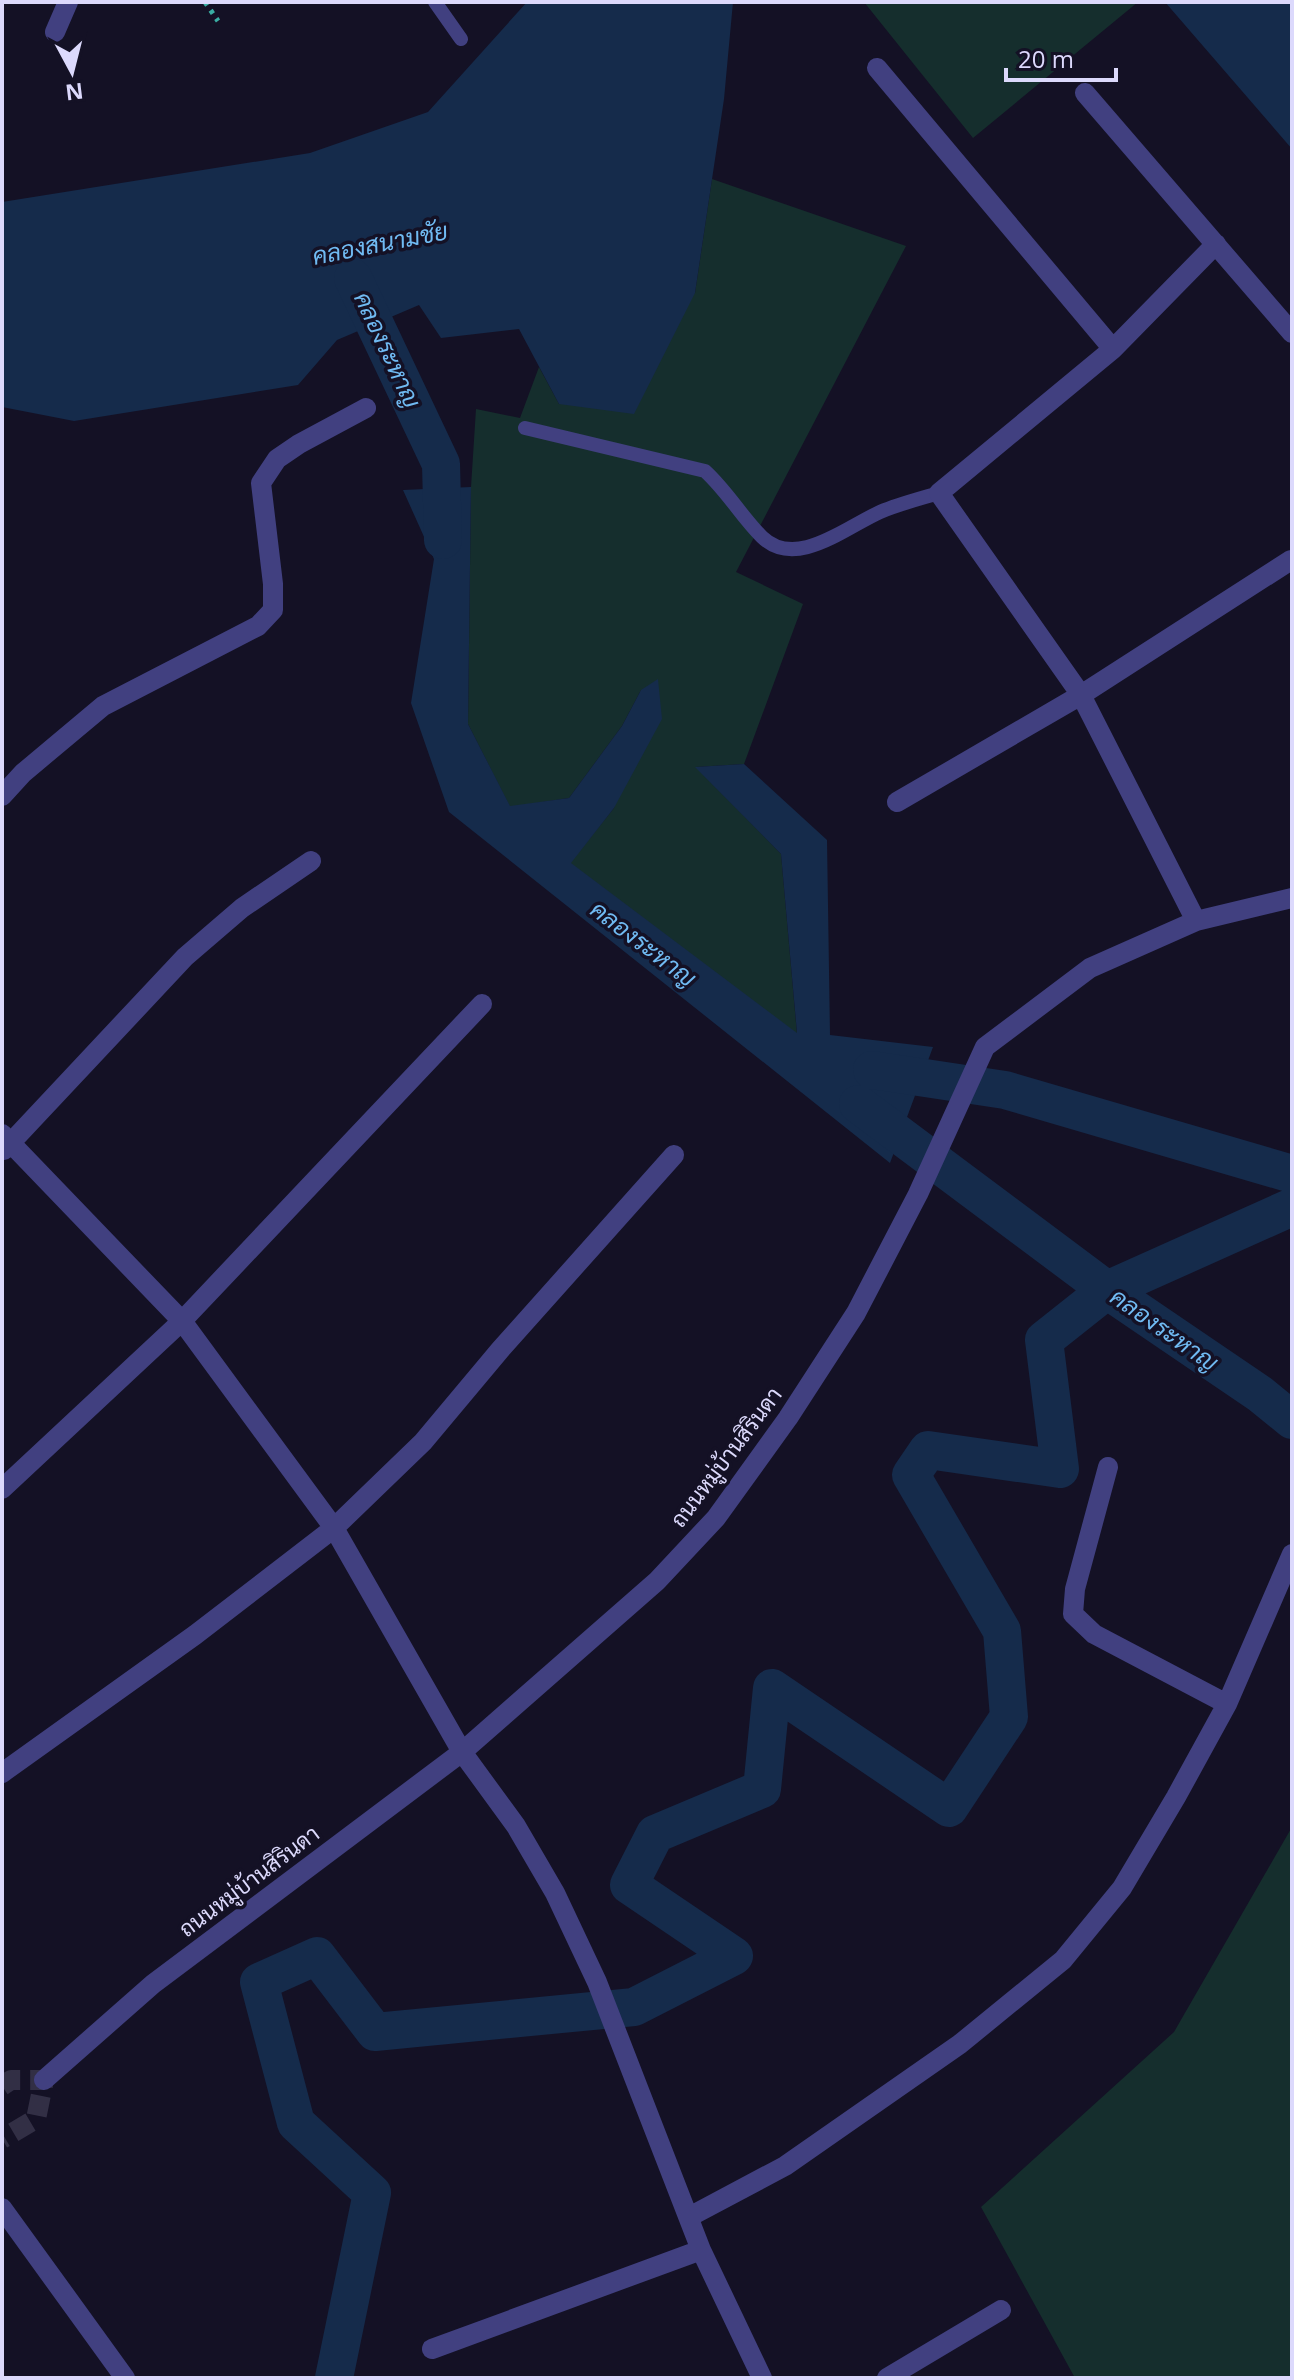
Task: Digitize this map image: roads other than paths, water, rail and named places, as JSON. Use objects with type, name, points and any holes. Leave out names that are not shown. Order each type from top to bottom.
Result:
[{"type":"street","points":[[55,32],[68,2]]},
{"type":"street","points":[[877,68],[1113,349]]},
{"type":"street","points":[[1085,93],[1292,333]]},
{"type":"street","points":[[1196,921],[1081,695],[939,493],[1113,349],[1216,244]]},
{"type":"street","points":[[2,796],[23,773],[103,706],[258,626],[273,610],[273,584],[261,483],[277,459],[366,408]]},
{"type":"street","points":[[897,802],[1081,695],[1291,560]]},
{"type":"street","points":[[311,861],[242,908],[185,957],[5,1142],[182,1321],[334,1528],[462,1752],[516,1826],[555,1893],[597,1982],[701,2250],[762,2378]]},
{"type":"street","name":"ถนนหมู่บ้านสิรินดา","points":[[44,2080],[153,1984],[462,1752],[657,1581],[716,1518],[788,1418],[856,1313],[918,1194],[985,1047],[1090,968],[1196,921],[1292,898]]},
{"type":"street","points":[[2,1489],[182,1321],[482,1004]]},
{"type":"street","points":[[2,1773],[195,1635],[334,1528],[423,1442],[500,1350],[674,1155]]},
{"type":"street","points":[[1108,1467],[1075,1589],[1073,1614],[1094,1634],[1227,1704]]},
{"type":"street","points":[[689,2217],[785,2166],[960,2044],[1063,1960],[1122,1888],[1227,1704],[1292,1554]]},
{"type":"street","points":[[2,2208],[125,2378]]},
{"type":"street","points":[[432,2349],[701,2250]]},
{"type":"street","points":[[887,2378],[1001,2310]]},
{"type":"lane","points":[[435,2],[461,39]]},
{"type":"lane","points":[[525,428],[705,471],[720,484],[762,538],[779,549],[811,547],[882,511],[939,493]]},
{"type":"water","name":"คลองสนามชัย","points":[[527,2],[733,2],[724,99],[695,293],[634,414],[559,404],[519,329],[441,338],[419,305],[337,340],[298,385],[74,421],[2,407],[2,202],[310,153],[428,112]]},
{"type":"water","points":[[1165,2],[1292,2],[1292,149]]},
{"type":"water","points":[[471,487],[468,724],[510,806],[569,798],[622,726],[641,690],[658,679],[662,719],[614,808],[571,863],[797,1033],[781,854],[695,767],[744,764],[827,840],[830,1035],[933,1047],[890,1163],[449,812],[411,703],[434,559],[403,490]]},
{"type":"waterway","name":"คลองระหาญ","points":[[353,278],[441,464],[443,540]]},
{"type":"waterway","points":[[872,1070],[1005,1090],[1292,1174]]},
{"type":"waterway","name":"คลองระหาญ","points":[[858,1104],[1107,1290],[1260,1394],[1292,1420]]},
{"type":"waterway","points":[[334,2378],[372,2193],[296,2123],[259,1982],[317,1956],[375,2032],[634,2007],[734,1956],[629,1885],[655,1834],[762,1789],[772,1688],[949,1808],[1009,1717],[1002,1631],[911,1475],[928,1450],[1060,1469],[1044,1340],[1107,1290],[1292,1207]]},
{"type":"tunnel","points":[[2,2086],[11,2080],[44,2080],[36,2119],[2,2139]]}]
